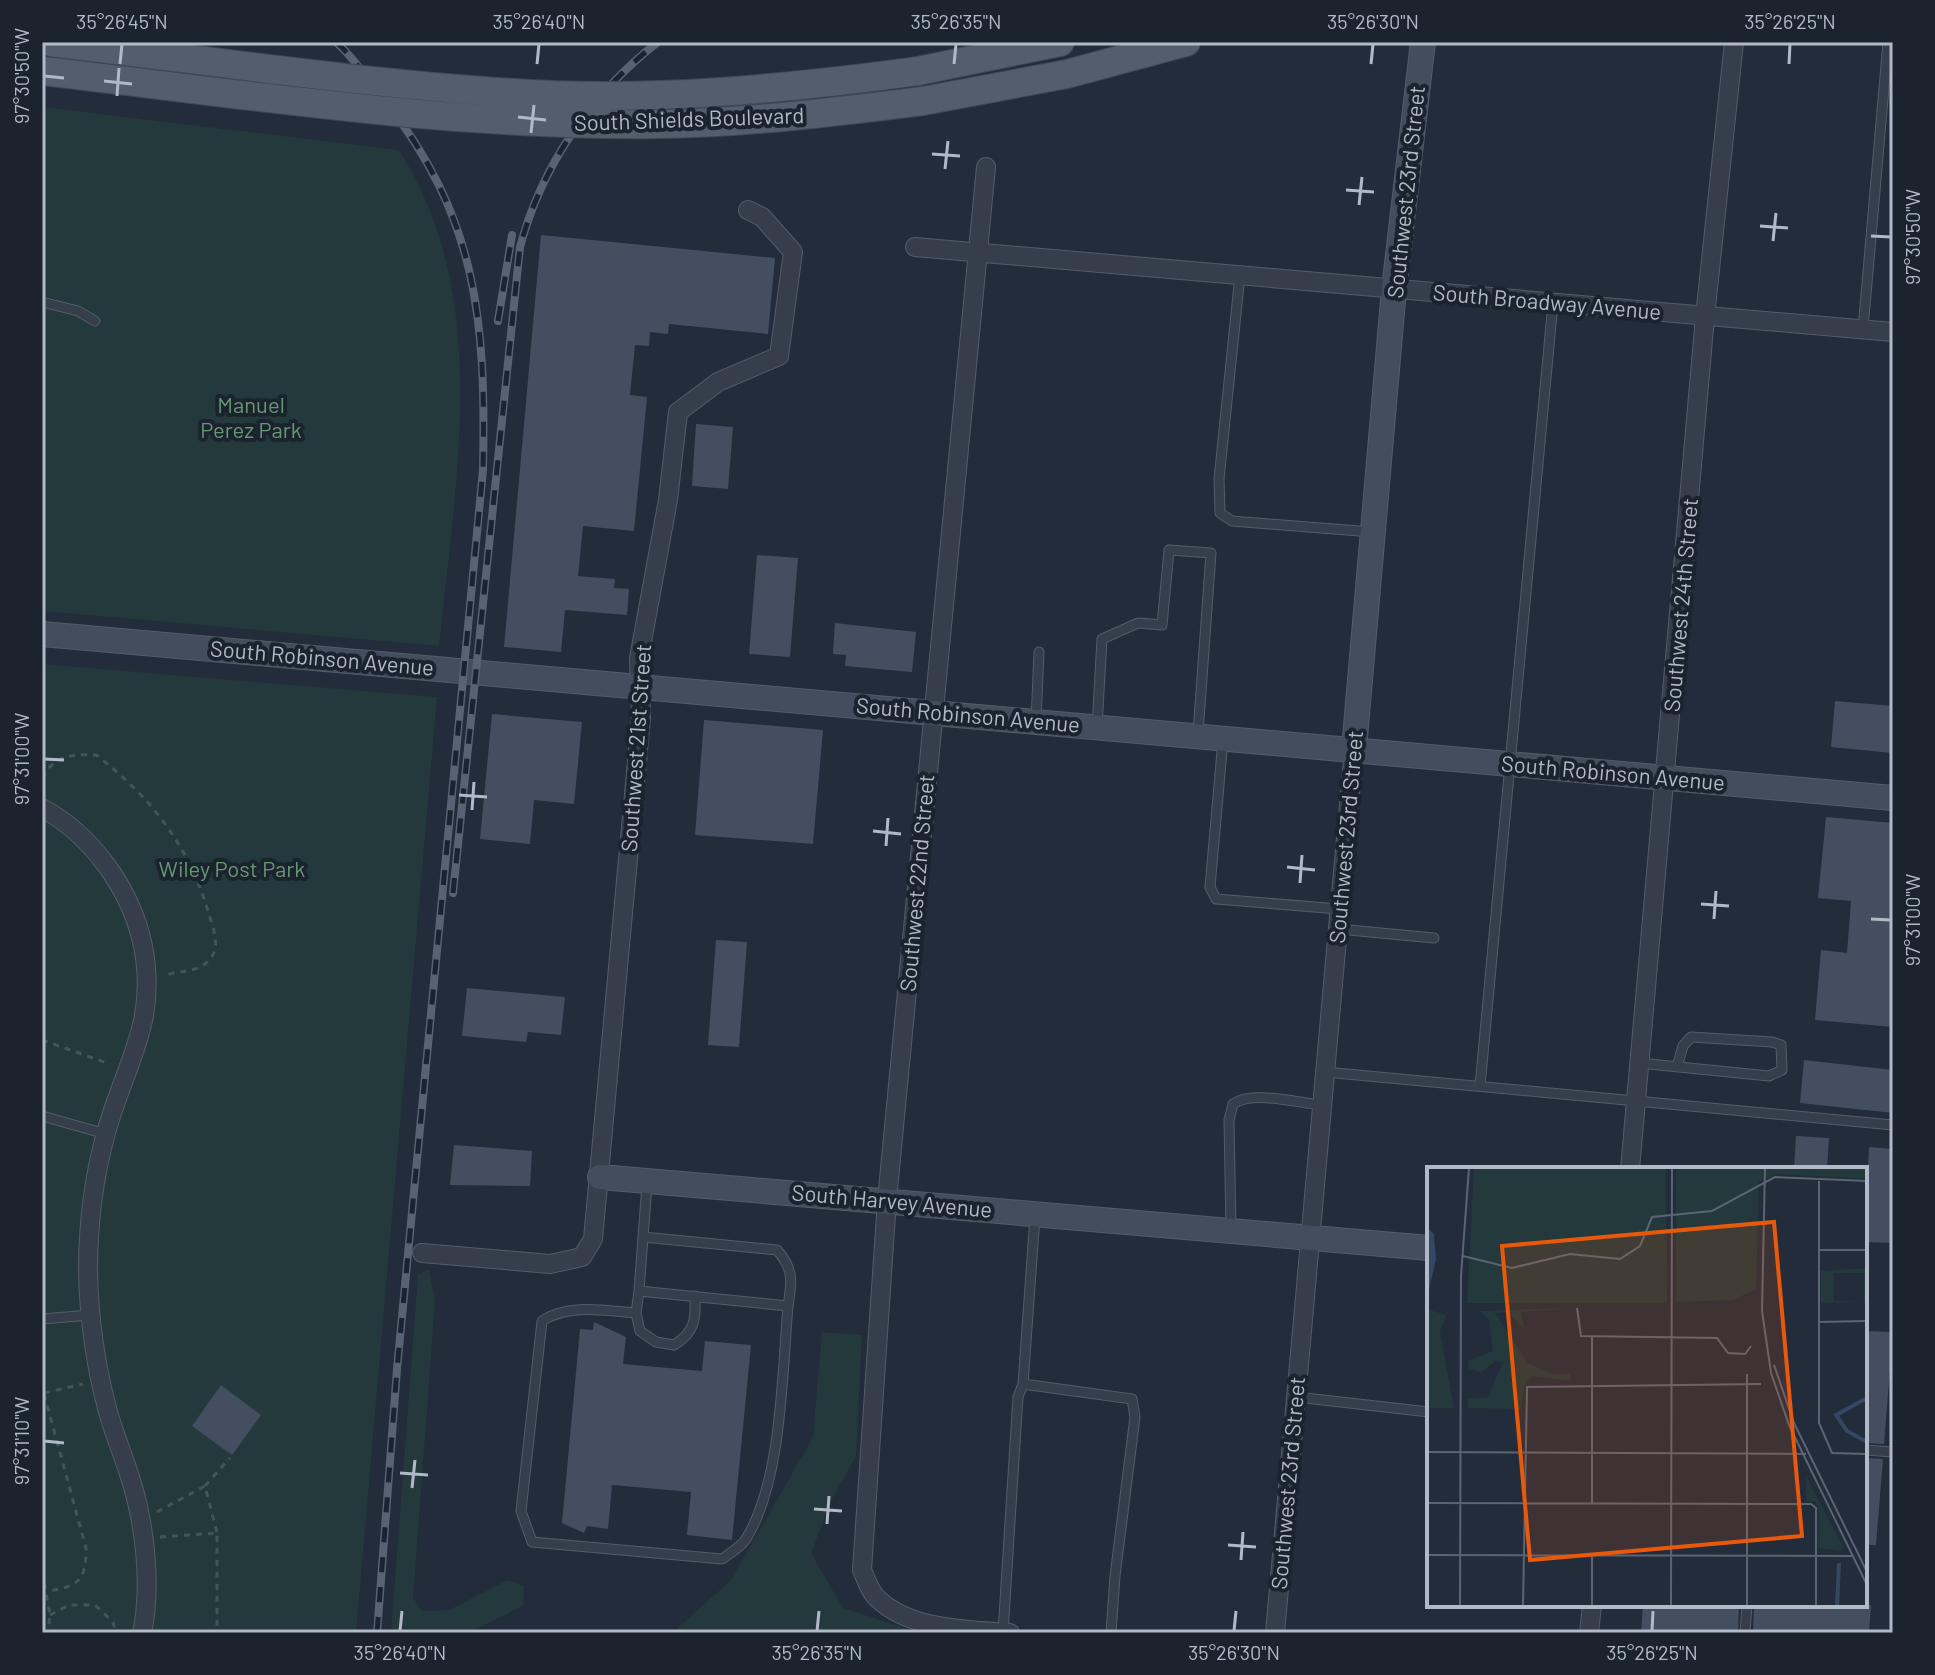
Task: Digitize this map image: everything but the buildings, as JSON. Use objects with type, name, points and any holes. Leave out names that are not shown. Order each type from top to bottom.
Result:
[{"type":"main road","name":"South Shields Boulevard","points":[[50,42],[515,93],[660,95],[796,88],[918,71],[1060,42]]},
{"type":"main road","name":"South Shields Boulevard","points":[[42,71],[364,108],[537,123],[659,124],[745,120],[923,101],[1067,74],[1186,42]]},
{"type":"main road","name":"Southwest 23rd Street","points":[[1354,749],[1394,289],[1423,42]]},
{"type":"main road","name":"South Robinson Avenue","points":[[42,634],[1893,798]]},
{"type":"main road","name":"South Harvey Avenue","points":[[600,1177],[1427,1248]]},
{"type":"street","name":"Southwest 24th Street","points":[[1630,1167],[1705,317],[1734,42]]},
{"type":"street","name":"Southwest 22nd Street","points":[[986,167],[887,1200],[862,1570],[875,1597],[897,1613],[954,1629],[1003,1632]]},
{"type":"street","name":"Southwest 21st Street","points":[[600,1177],[641,718],[639,658],[668,500],[678,412],[718,382],[779,356],[793,252],[762,217],[748,210]]},
{"type":"street","name":"South Broadway Avenue","points":[[915,247],[1893,332]]},
{"type":"street","name":"Southwest 23rd Street","points":[[1275,1633],[1354,749]]},
{"type":"street","points":[[42,808],[57,816],[101,857],[125,896],[142,942],[146,977],[145,1019],[130,1073],[106,1134],[92,1213],[88,1267],[90,1315],[107,1411],[143,1526],[146,1578],[142,1633]]},
{"type":"street","points":[[422,1253],[550,1264],[576,1261],[586,1253],[593,1239],[600,1177]]},
{"type":"street","points":[[1589,1633],[1592,1607]]},
{"type":"street","points":[[1003,1632],[1010,1633]]},
{"type":"lane","points":[[1863,329],[1888,42]]},
{"type":"lane","points":[[1240,275],[1219,479],[1220,513],[1232,521],[1372,532]]},
{"type":"lane","points":[[42,302],[78,311],[95,321]]},
{"type":"lane","points":[[1480,1086],[1507,763],[1553,303]]},
{"type":"lane","points":[[1097,727],[1102,639],[1138,623],[1162,625],[1169,550],[1211,553],[1198,735]]},
{"type":"lane","points":[[1036,721],[1039,652]]},
{"type":"lane","points":[[1223,738],[1210,887],[1216,899],[1339,909]]},
{"type":"lane","points":[[1338,929],[1434,938]]},
{"type":"lane","points":[[1639,1063],[1677,1067],[1769,1076],[1782,1070],[1784,1051],[1772,1042],[1691,1037],[1683,1046],[1677,1067]]},
{"type":"lane","points":[[1325,1072],[1893,1125]]},
{"type":"lane","points":[[1231,1231],[1229,1120],[1233,1104],[1241,1099],[1254,1099],[1322,1105]]},
{"type":"lane","points":[[42,1116],[106,1134]]},
{"type":"lane","points":[[648,1181],[636,1313],[640,1331],[656,1342],[674,1345],[686,1337],[696,1323],[695,1296]]},
{"type":"lane","points":[[1003,1632],[1018,1397],[1023,1384],[1035,1213]]},
{"type":"lane","points":[[636,1313],[583,1310],[554,1313],[542,1321],[521,1511],[532,1542],[722,1559],[745,1542],[771,1476],[792,1278],[789,1264],[777,1250],[643,1237]]},
{"type":"lane","points":[[639,1291],[788,1306]]},
{"type":"lane","points":[[42,1319],[90,1315]]},
{"type":"lane","points":[[1023,1384],[1132,1399],[1135,1417],[1111,1633]]},
{"type":"lane","points":[[1296,1397],[1427,1412]]},
{"type":"lane","points":[[1867,1450],[1893,1452]]},
{"type":"lane","points":[[1745,1633],[1747,1607]]},
{"type":"path","points":[[42,1393],[74,1495],[86,1548],[86,1569],[81,1579],[72,1586],[47,1591]]},
{"type":"path","points":[[150,1514],[165,1510],[205,1486],[230,1458]]},
{"type":"path","points":[[205,1486],[217,1533]]},
{"type":"path","points":[[42,1571],[50,1615],[48,1633]]},
{"type":"path","points":[[50,1615],[69,1605],[95,1605],[113,1622],[116,1633]]},
{"type":"green space","name":"Manuel Perez Park","points":[[42,107],[399,150],[428,207],[447,266],[457,328],[460,392],[458,456],[439,646],[42,611]]},
{"type":"green space","name":"Wiley Post Park","points":[[42,664],[437,697],[356,1633],[42,1633]]},
{"type":"green space","points":[[429,1269],[435,1302],[413,1598],[422,1611],[449,1610],[508,1580],[524,1586],[523,1606],[468,1633],[391,1633],[418,1275]]},
{"type":"green space","points":[[822,1332],[862,1335],[856,1456],[833,1497],[811,1553],[843,1608],[921,1633],[672,1633],[731,1580],[813,1437]]},
{"type":"railway","points":[[336,42],[361,69],[415,142],[439,186],[457,229],[470,273],[482,366],[483,470],[397,1369],[377,1633]]},
{"type":"railway","points":[[453,893],[520,247],[541,188],[572,133],[611,84],[658,42]]},
{"type":"railway","points":[[498,321],[512,235]]}]
